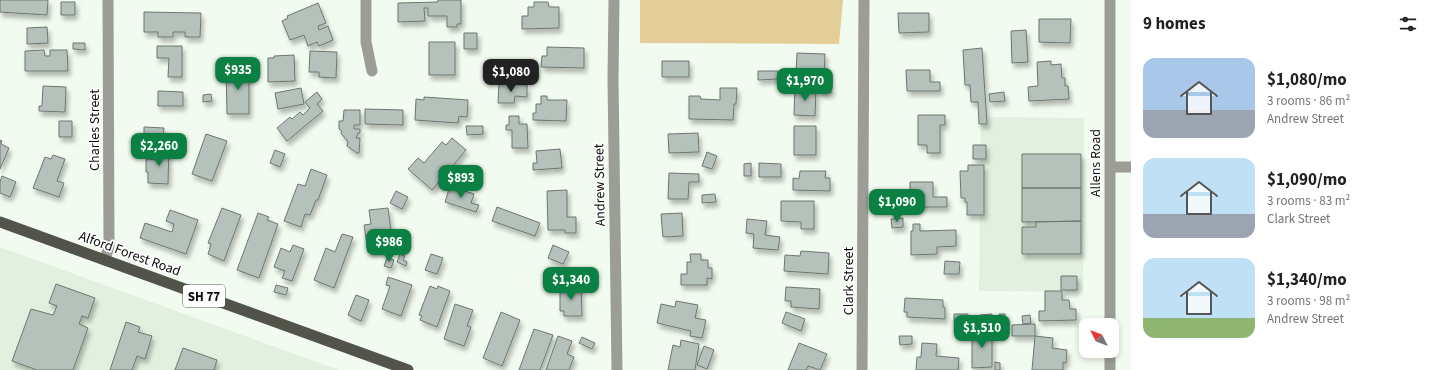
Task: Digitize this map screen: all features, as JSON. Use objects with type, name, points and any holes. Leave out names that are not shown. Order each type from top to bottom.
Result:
[{"type":"main road","name":"Alford Forest Road","points":[[0,222],[408,370]]},
{"type":"street","name":"Charles Street","points":[[105,260],[109,246],[108,0]]},
{"type":"street","points":[[366,0],[366,42],[372,71]]},
{"type":"street","name":"Andrew Street","points":[[614,0],[613,79],[616,370]]},
{"type":"street","name":"Clark Street","points":[[862,370],[864,0]]},
{"type":"street","name":"Allens Road","points":[[1110,0],[1110,318]]},
{"type":"street","points":[[1110,167],[1131,167]]},
{"type":"street","points":[[1110,358],[1110,370]]},
{"type":"shaded area","points":[[640,0],[843,0],[839,44],[640,43]]},
{"type":"shaded area","points":[[981,117],[1084,118],[1083,292],[979,291]]},
{"type":"shaded area","points":[[0,247],[339,370],[0,370]]},
{"type":"building","points":[[0,0],[48,0],[47,15],[0,12]]},
{"type":"building","points":[[438,0],[461,0],[461,24],[457,24],[457,27],[447,27],[447,16],[428,16],[428,8],[424,8],[425,21],[398,22],[398,3],[438,2]]},
{"type":"building","points":[[61,2],[75,2],[75,15],[61,15]]},
{"type":"building","points":[[534,2],[548,2],[549,7],[559,7],[559,28],[522,29],[522,16],[528,16],[528,7],[534,7]]},
{"type":"building","points":[[318,3],[326,23],[318,26],[319,30],[328,26],[333,40],[319,46],[317,42],[308,46],[304,35],[290,40],[282,21],[288,18],[287,16]]},
{"type":"building","points":[[144,12],[201,13],[200,37],[185,37],[185,32],[173,32],[173,37],[158,37],[158,32],[144,32]]},
{"type":"building","points":[[898,13],[929,13],[929,32],[899,33]]},
{"type":"building","points":[[1039,19],[1071,19],[1070,43],[1039,42]]},
{"type":"building","points":[[47,27],[48,43],[27,44],[27,28]]},
{"type":"building","points":[[1026,30],[1028,62],[1012,63],[1011,31]]},
{"type":"building","points":[[464,33],[477,33],[477,49],[464,49]]},
{"type":"building","points":[[429,42],[455,42],[455,75],[429,75]]},
{"type":"building","points":[[73,43],[85,43],[85,50],[73,49]]},
{"type":"building","points":[[157,46],[182,46],[182,77],[168,77],[169,58],[157,58]]},
{"type":"building","points":[[547,47],[584,48],[584,68],[541,67],[542,56],[547,56]]},
{"type":"building","points":[[982,48],[987,124],[979,124],[978,102],[971,102],[970,85],[965,85],[963,50]]},
{"type":"building","points":[[44,50],[45,56],[50,56],[50,50],[67,50],[68,71],[25,71],[25,51]]},
{"type":"building","points":[[310,51],[337,52],[336,78],[319,77],[319,72],[309,72]]},
{"type":"building","points":[[797,53],[825,54],[824,75],[796,74]]},
{"type":"building","points":[[294,55],[295,81],[268,82],[268,58],[274,58],[274,56]]},
{"type":"building","points":[[662,61],[689,61],[689,77],[662,77]]},
{"type":"building","points":[[1051,61],[1051,65],[1061,64],[1062,78],[1065,78],[1065,86],[1068,86],[1069,99],[1029,101],[1028,87],[1038,86],[1037,62]]},
{"type":"building","points":[[524,63],[534,64],[534,68],[536,68],[536,75],[523,75]]},
{"type":"building","points":[[226,69],[249,69],[249,114],[227,114]]},
{"type":"building","points":[[906,70],[930,70],[930,82],[940,82],[940,91],[907,91]]},
{"type":"building","points":[[758,71],[778,71],[778,79],[758,80]]},
{"type":"building","points":[[499,84],[527,85],[527,97],[515,96],[514,103],[498,103]]},
{"type":"building","points":[[819,85],[831,85],[831,93],[819,93]]},
{"type":"building","points":[[43,86],[66,87],[65,112],[39,111],[39,106],[42,106]]},
{"type":"building","points":[[301,88],[304,104],[278,109],[275,93]]},
{"type":"building","points":[[720,88],[737,88],[733,120],[689,119],[689,96],[700,96],[701,99],[720,100]]},
{"type":"building","points":[[795,88],[816,88],[815,116],[794,115]]},
{"type":"building","points":[[158,91],[183,92],[183,106],[158,106]]},
{"type":"building","points":[[317,92],[322,99],[317,104],[323,111],[287,141],[277,128],[290,117],[292,119],[300,112],[303,115],[310,108],[305,102]]},
{"type":"building","points":[[1004,92],[1005,101],[990,102],[989,94]]},
{"type":"building","points":[[211,94],[212,101],[203,102],[203,95]]},
{"type":"building","points":[[541,96],[547,96],[547,100],[567,100],[566,121],[533,120],[533,113],[536,113],[536,104],[541,104]]},
{"type":"building","points":[[424,97],[468,100],[467,117],[459,116],[458,123],[415,120],[416,99],[424,100]]},
{"type":"building","points":[[365,109],[403,110],[403,125],[365,124]]},
{"type":"building","points":[[344,110],[360,110],[360,125],[354,125],[354,129],[360,129],[360,133],[358,133],[356,138],[360,138],[359,153],[347,146],[348,142],[341,133],[342,131],[339,129],[339,121],[343,121]]},
{"type":"building","points":[[918,115],[945,115],[945,125],[940,125],[940,153],[927,153],[927,145],[918,145]]},
{"type":"building","points":[[509,116],[519,116],[519,124],[527,124],[528,148],[512,148],[512,130],[506,130],[506,125],[509,125]]},
{"type":"building","points":[[59,121],[72,121],[72,137],[59,137]]},
{"type":"building","points":[[466,126],[483,126],[483,134],[467,135]]},
{"type":"building","points":[[794,126],[816,126],[816,155],[794,155]]},
{"type":"building","points":[[144,127],[164,128],[163,136],[144,135]]},
{"type":"building","points":[[698,133],[699,152],[669,153],[668,134]]},
{"type":"building","points":[[206,134],[227,141],[212,181],[192,174]]},
{"type":"building","points":[[452,138],[466,150],[432,190],[408,169],[418,158],[424,163],[442,142],[446,145]]},
{"type":"building","points":[[0,140],[2,141],[1,144],[9,148],[0,169]]},
{"type":"building","points":[[158,145],[169,145],[168,184],[148,183],[146,159],[158,160]]},
{"type":"building","points":[[973,145],[986,145],[986,159],[973,159]]},
{"type":"building","points":[[560,149],[562,168],[533,170],[533,163],[537,163],[536,151]]},
{"type":"building","points":[[275,150],[285,154],[280,167],[270,163]]},
{"type":"building","points":[[707,152],[717,156],[712,169],[702,166]]},
{"type":"building","points":[[1022,154],[1081,154],[1081,188],[1022,188]]},
{"type":"building","points":[[53,155],[65,159],[57,181],[64,183],[59,197],[33,188],[45,157],[51,159]]},
{"type":"building","points":[[751,163],[751,176],[744,176],[744,164]]},
{"type":"building","points":[[759,163],[781,164],[781,177],[759,177]]},
{"type":"building","points":[[968,165],[984,165],[984,215],[967,215],[967,202],[965,202],[965,198],[961,198],[960,171],[968,171]]},
{"type":"building","points":[[311,169],[327,175],[318,200],[316,200],[310,215],[305,214],[301,227],[284,221],[298,184],[305,186]]},
{"type":"building","points":[[800,171],[826,171],[825,178],[830,178],[830,191],[793,190],[793,178],[799,179]]},
{"type":"building","points":[[669,173],[699,174],[699,182],[689,182],[688,199],[668,199]]},
{"type":"building","points":[[2,176],[16,182],[10,197],[0,193],[0,182]]},
{"type":"building","points":[[910,182],[933,182],[933,197],[947,197],[947,207],[900,207],[900,196],[910,196]]},
{"type":"building","points":[[450,186],[474,194],[471,203],[479,205],[476,212],[445,202]]},
{"type":"building","points":[[1022,188],[1081,188],[1081,221],[1022,222]]},
{"type":"building","points":[[567,190],[567,217],[576,217],[576,233],[565,233],[565,230],[548,230],[547,191]]},
{"type":"building","points":[[396,191],[408,197],[402,209],[390,203]]},
{"type":"building","points":[[715,194],[716,202],[702,203],[702,195]]},
{"type":"building","points":[[781,201],[814,201],[814,229],[801,229],[801,222],[781,221]]},
{"type":"building","points":[[497,207],[540,223],[535,236],[492,221]]},
{"type":"building","points":[[222,208],[241,215],[224,261],[208,254],[211,244],[208,243]]},
{"type":"building","points":[[388,208],[392,239],[385,240],[386,250],[368,252],[364,225],[371,224],[369,210]]},
{"type":"building","points":[[170,210],[198,220],[186,254],[140,238],[145,223],[172,232],[174,224],[166,221]]},
{"type":"building","points":[[258,213],[269,217],[267,220],[278,224],[259,278],[237,270]]},
{"type":"building","points":[[682,213],[683,236],[663,237],[661,214]]},
{"type":"building","points":[[903,218],[903,227],[892,228],[891,219]]},
{"type":"building","points":[[747,219],[767,221],[765,235],[780,237],[778,250],[753,248],[754,234],[746,233]]},
{"type":"building","points":[[1081,221],[1081,254],[1022,254],[1022,227],[1036,227],[1036,222]]},
{"type":"building","points":[[913,224],[920,224],[920,231],[956,230],[956,246],[937,247],[937,254],[911,255],[911,231],[913,231]]},
{"type":"building","points":[[342,234],[353,237],[334,288],[314,280],[326,248],[335,252]]},
{"type":"building","points":[[293,245],[304,249],[292,281],[282,278],[285,271],[274,267],[281,248],[290,252]]},
{"type":"building","points":[[553,245],[569,252],[563,264],[548,258]]},
{"type":"building","points":[[801,251],[829,253],[828,274],[784,271],[785,255],[800,256]]},
{"type":"building","points":[[400,254],[405,256],[403,260],[407,262],[406,266],[397,262]]},
{"type":"building","points":[[431,254],[443,258],[437,274],[425,270]]},
{"type":"building","points":[[690,254],[701,254],[701,260],[708,260],[708,268],[712,268],[712,279],[707,278],[707,285],[681,285],[681,274],[687,274],[687,262],[691,262]]},
{"type":"building","points":[[387,258],[394,260],[391,268],[384,266]]},
{"type":"building","points":[[945,261],[960,262],[959,274],[944,274]]},
{"type":"building","points":[[1061,276],[1077,276],[1077,290],[1061,290]]},
{"type":"building","points":[[388,277],[412,285],[401,316],[382,309],[390,286],[386,285]]},
{"type":"building","points":[[56,284],[95,298],[88,318],[82,316],[79,324],[88,328],[73,370],[37,370],[12,361],[31,309],[53,315],[57,306],[49,303]]},
{"type":"building","points":[[276,285],[288,288],[286,295],[274,292]]},
{"type":"building","points":[[430,286],[437,289],[438,286],[450,291],[437,327],[420,320],[422,316],[419,315]]},
{"type":"building","points":[[560,287],[581,287],[582,316],[564,316],[564,311],[560,311]]},
{"type":"building","points":[[786,287],[820,289],[819,309],[791,307],[791,301],[785,301]]},
{"type":"building","points":[[1045,291],[1062,291],[1062,300],[1069,300],[1070,309],[1076,309],[1076,320],[1039,321],[1039,311],[1045,311]]},
{"type":"building","points":[[356,295],[369,300],[361,321],[348,315]]},
{"type":"building","points":[[905,298],[943,300],[945,319],[907,317],[907,312],[904,312]]},
{"type":"building","points":[[676,301],[698,305],[695,318],[706,320],[702,338],[690,336],[691,331],[657,323],[661,304],[675,307]]},
{"type":"building","points":[[455,304],[473,310],[467,326],[471,327],[464,346],[444,339]]},
{"type":"building","points":[[501,312],[520,320],[502,366],[483,358]]},
{"type":"building","points":[[786,312],[805,319],[801,331],[782,323]]},
{"type":"building","points":[[954,314],[968,314],[967,323],[954,322]]},
{"type":"building","points":[[992,314],[992,320],[980,320],[980,315]]},
{"type":"building","points":[[999,314],[1005,314],[1005,324],[999,324]]},
{"type":"building","points":[[1030,315],[1031,323],[1023,324],[1022,316]]},
{"type":"building","points":[[126,322],[140,327],[138,332],[152,336],[145,359],[137,356],[132,370],[110,370]]},
{"type":"building","points":[[1035,324],[1035,336],[1012,336],[1012,325]]},
{"type":"building","points":[[534,329],[553,335],[540,370],[519,370]]},
{"type":"building","points":[[972,331],[992,331],[992,367],[972,368]]},
{"type":"building","points":[[558,336],[572,341],[567,354],[574,357],[569,370],[546,370]]},
{"type":"building","points":[[899,336],[912,336],[912,344],[900,345]]},
{"type":"building","points":[[1035,336],[1053,338],[1052,348],[1067,350],[1066,363],[1063,362],[1063,370],[1032,370]]},
{"type":"building","points":[[582,337],[595,343],[592,349],[579,343]]},
{"type":"building","points":[[681,340],[699,344],[695,370],[668,370],[673,345],[680,347]]},
{"type":"building","points":[[799,343],[827,354],[820,370],[808,366],[806,370],[788,370]]},
{"type":"building","points":[[922,343],[937,344],[936,356],[959,358],[958,370],[916,370],[917,357],[921,357]]},
{"type":"building","points":[[704,346],[714,350],[707,369],[697,365]]},
{"type":"building","points":[[183,348],[217,360],[214,370],[175,370]]},
{"type":"building","points":[[995,362],[1000,363],[1000,370],[995,370]]}]
